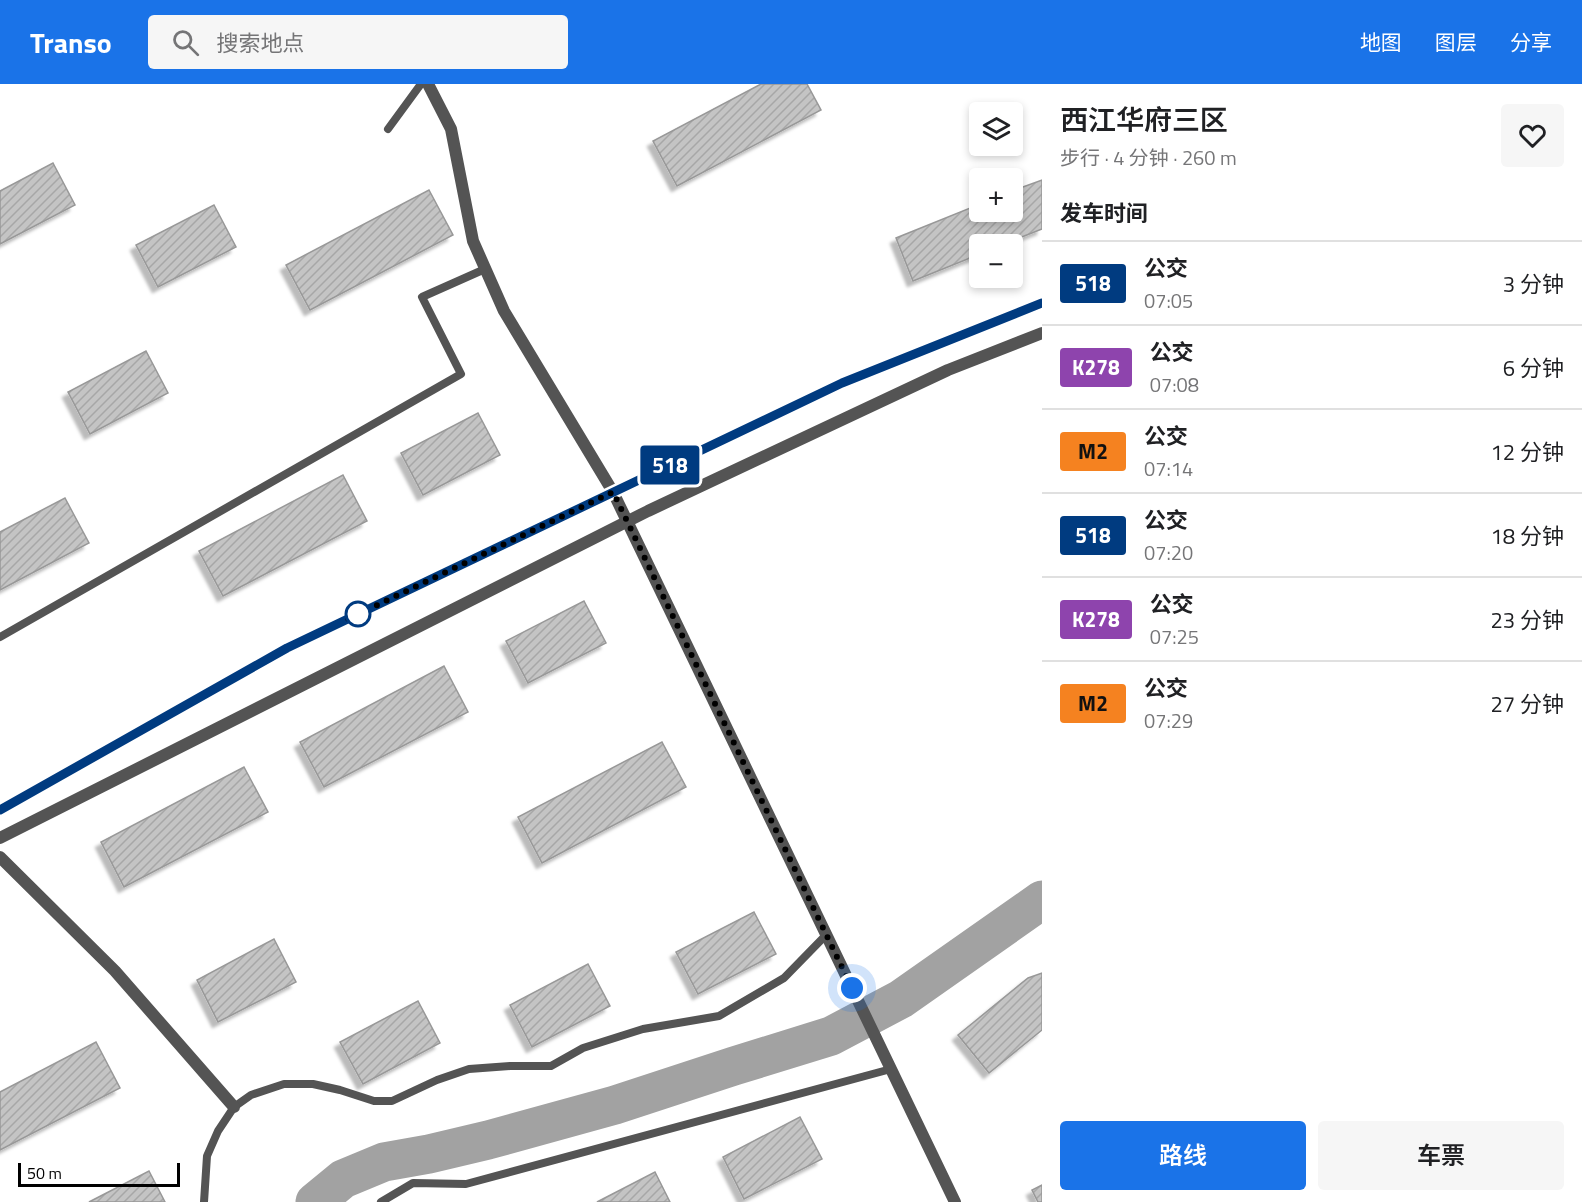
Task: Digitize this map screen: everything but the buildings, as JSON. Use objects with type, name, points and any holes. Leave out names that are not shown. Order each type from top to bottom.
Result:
[{"type":"street","points":[[428,84],[451,129],[473,241],[504,311],[613,492],[955,1202]]},
{"type":"street","points":[[0,810],[287,648],[842,383],[1042,303]]},
{"type":"street","points":[[0,837],[627,522],[948,370],[1042,333]]},
{"type":"street","points":[[0,857],[116,971],[234,1107]]},
{"type":"lane","points":[[388,129],[421,84]]},
{"type":"lane","points":[[0,637],[462,374],[422,297],[485,268]]},
{"type":"lane","points":[[204,1202],[207,1156],[218,1131],[234,1107],[251,1095],[284,1084],[313,1084],[374,1101],[392,1101],[437,1080],[469,1069],[550,1066],[583,1048],[643,1029],[719,1016],[784,978],[826,935]]},
{"type":"lane","points":[[381,1202],[413,1183],[466,1184],[891,1069]]},
{"type":"waterway","points":[[315,1202],[343,1179],[384,1162],[488,1140],[615,1105],[831,1036],[901,999],[1042,900]]},
{"type":"bus line","name":"518","points":[[0,810],[287,648],[842,383],[1042,303]]},
{"type":"route","points":[[358,614],[348,619],[613,492],[852,988]]}]
